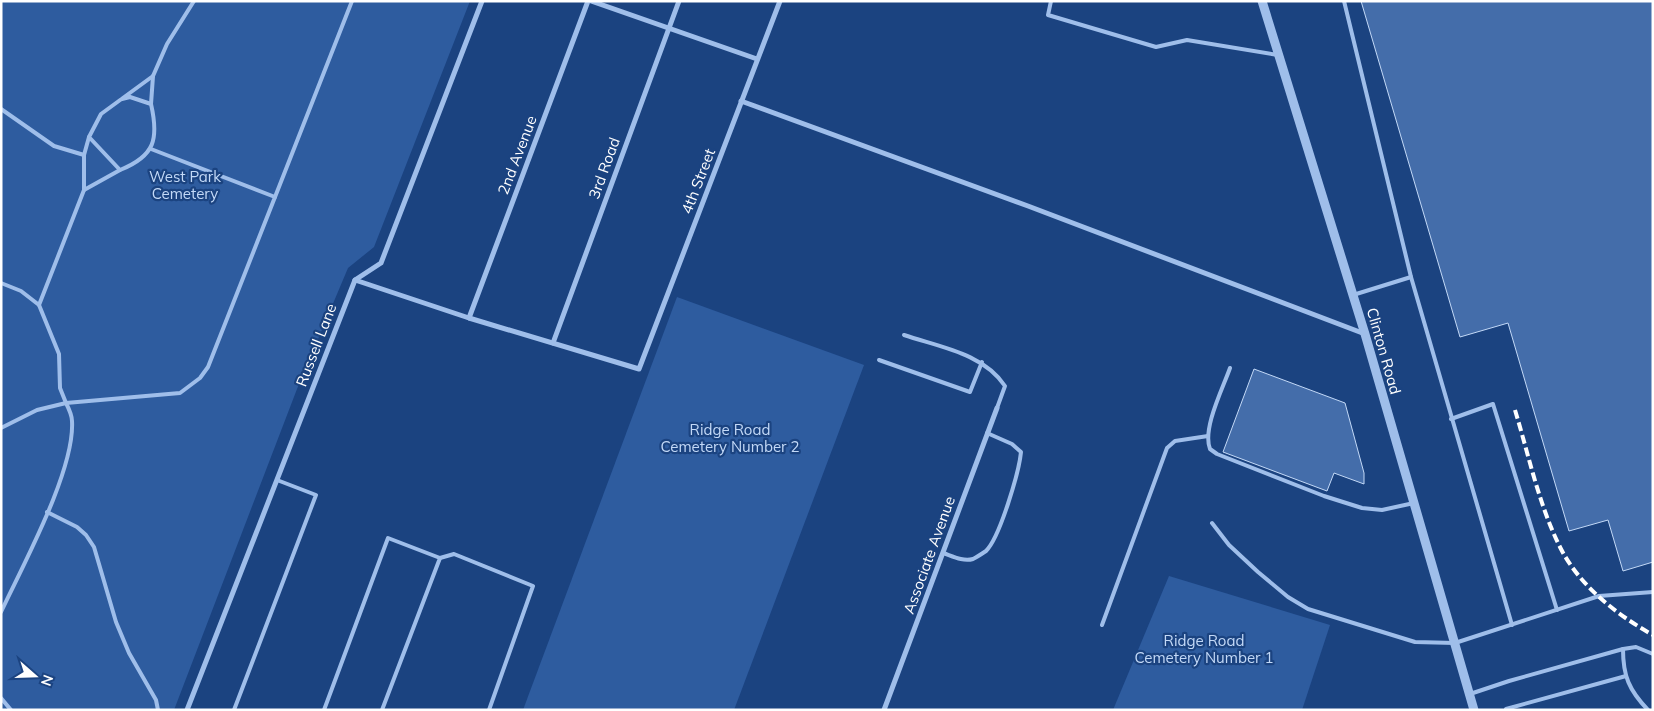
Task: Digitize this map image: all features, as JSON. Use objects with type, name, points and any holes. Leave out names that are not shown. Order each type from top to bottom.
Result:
[{"type":"street","points":[[355,280],[380,263],[482,1]]},
{"type":"street","points":[[590,1],[757,59]]},
{"type":"street","name":"2nd Avenue","points":[[469,318],[590,1]]},
{"type":"street","name":"3rd Road","points":[[553,343],[679,1]]},
{"type":"street","name":"4th Street","points":[[553,343],[639,369],[780,1]]},
{"type":"street","name":"Clinton Road","points":[[1262,1],[1365,334],[1474,710]]},
{"type":"street","points":[[742,101],[1019,202],[1365,334]]},
{"type":"street","points":[[355,280],[469,318],[553,343]]},
{"type":"street","name":"Russell Lane","points":[[187,710],[355,280]]},
{"type":"street","name":"Associate Avenue","points":[[884,710],[997,408]]},
{"type":"lane","points":[[84,190],[144,158],[151,149],[156,135],[151,104],[153,76],[167,44],[194,1]]},
{"type":"lane","points":[[1,428],[37,410],[66,403],[170,396],[190,387],[200,378],[214,355],[352,1]]},
{"type":"lane","points":[[1051,1],[1048,15],[1156,48],[1186,40],[1279,55]]},
{"type":"lane","points":[[1344,1],[1411,277],[1512,625]]},
{"type":"lane","points":[[122,99],[153,76]]},
{"type":"lane","points":[[39,305],[84,190],[84,155],[89,137],[101,114],[111,104],[130,97],[151,104]]},
{"type":"lane","points":[[1,109],[54,146],[84,155]]},
{"type":"lane","points":[[89,137],[120,170]]},
{"type":"lane","points":[[151,149],[275,197]]},
{"type":"lane","points":[[1353,295],[1411,277]]},
{"type":"lane","points":[[1,283],[21,291],[39,305],[59,354],[60,388],[73,419],[72,439],[67,462],[1,612]]},
{"type":"lane","points":[[904,335],[982,362],[996,373],[1005,386],[997,408]]},
{"type":"lane","points":[[879,360],[970,392],[982,362]]},
{"type":"lane","points":[[1230,368],[1211,420],[1208,436],[1210,449],[1217,454],[1342,503],[1382,510],[1414,503]]},
{"type":"lane","points":[[1451,419],[1493,404],[1557,610]]},
{"type":"lane","points":[[943,553],[964,560],[972,559],[986,551],[996,536],[1019,467],[1021,452],[1012,444],[988,433]]},
{"type":"lane","points":[[1102,625],[1167,448],[1175,441],[1208,436]]},
{"type":"lane","points":[[234,710],[316,495],[277,480]]},
{"type":"lane","points":[[46,512],[77,527],[86,535],[94,547],[116,622],[129,653],[156,700],[158,710]]},
{"type":"lane","points":[[1212,523],[1229,545],[1258,572],[1288,597],[1308,609],[1415,642],[1455,643],[1599,596],[1653,592]]},
{"type":"lane","points":[[324,710],[388,538],[440,558],[454,554],[533,586],[489,710]]},
{"type":"lane","points":[[382,710],[440,558]]},
{"type":"lane","points":[[1470,694],[1623,649],[1636,647],[1653,654]]},
{"type":"lane","points":[[1623,649],[1623,671],[1633,693],[1648,710]]},
{"type":"lane","points":[[1506,709],[1626,676]]},
{"type":"lane","points":[[1,698],[11,710]]},
{"type":"green space","name":"West Park Cemetery","points":[[1,1],[470,1],[374,247],[348,268],[297,389],[174,710],[1,710]]},
{"type":"green space","name":"Ridge Road Cemetery Number 2","points":[[677,297],[864,365],[734,710],[523,710]]},
{"type":"green space","name":"Ridge Road Cemetery Number 1","points":[[1169,576],[1330,625],[1302,710],[1113,710]]},
{"type":"building","points":[[1361,1],[1653,1],[1653,562],[1623,571],[1608,520],[1569,531],[1508,323],[1460,337]]},
{"type":"building","points":[[1254,369],[1345,403],[1364,473],[1364,484],[1334,473],[1327,491],[1223,452]]},
{"type":"railway","points":[[1515,410],[1546,516],[1561,549],[1578,575],[1589,587],[1613,609],[1653,635]]}]
